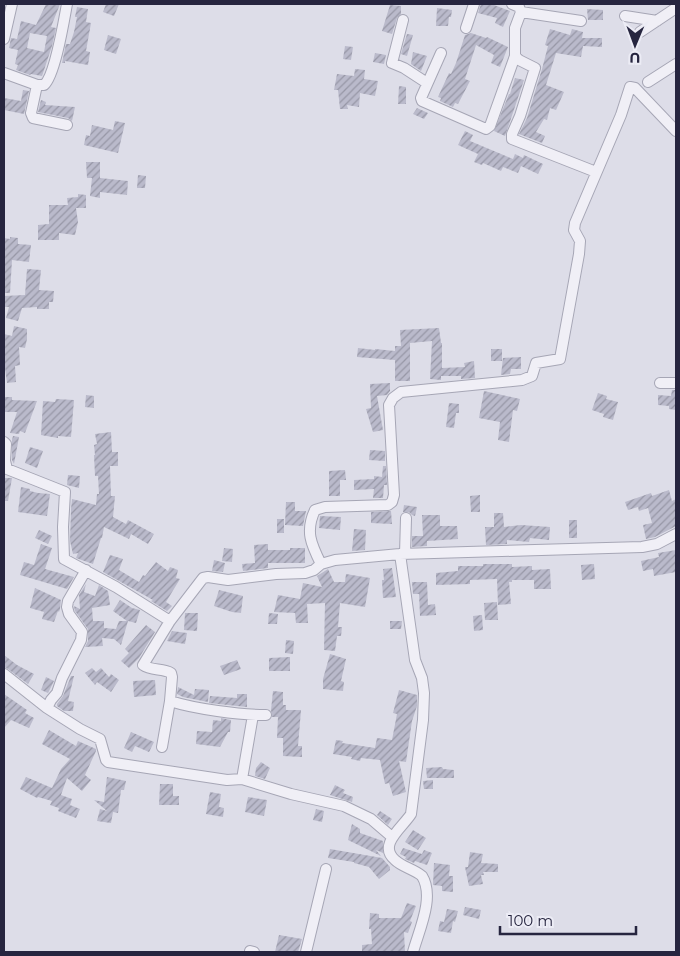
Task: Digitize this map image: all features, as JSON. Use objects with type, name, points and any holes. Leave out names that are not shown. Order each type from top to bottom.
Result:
[{"type":"street","points":[[4,39],[12,4]]},
{"type":"street","points":[[4,73],[37,85],[44,85],[48,80],[56,56],[67,4]]},
{"type":"street","points":[[466,28],[474,4]]},
{"type":"street","points":[[440,53],[421,98],[424,103],[486,130],[490,126],[515,56],[515,31],[521,12],[519,7],[512,4]]},
{"type":"street","points":[[640,32],[676,8]]},
{"type":"street","points":[[521,12],[581,21]]},
{"type":"street","points":[[625,16],[658,21]]},
{"type":"street","points":[[403,20],[392,63],[428,83]]},
{"type":"street","points":[[515,56],[535,68],[520,116],[512,134],[512,139],[596,172]]},
{"type":"street","points":[[648,82],[676,64]]},
{"type":"street","points":[[37,85],[31,113],[32,117],[67,126]]},
{"type":"street","points":[[321,564],[309,534],[315,510],[325,507],[388,505],[392,502],[394,495],[390,405],[393,398],[401,392],[522,380],[532,376],[536,363],[560,359],[562,356],[580,241],[574,230],[596,172],[622,115],[630,87],[634,88],[676,131]]},
{"type":"street","points":[[660,383],[676,384]]},
{"type":"street","points":[[4,442],[6,444],[5,460],[7,469],[65,492],[63,557],[170,621]]},
{"type":"street","points":[[406,518],[403,554],[414,660],[422,678],[424,693],[423,720],[411,814],[392,836],[389,846],[391,856],[395,860],[422,876],[427,890],[422,920],[413,952]]},
{"type":"street","points":[[162,747],[170,701],[172,676],[167,670],[145,667],[143,665],[170,621],[203,578],[228,580],[276,574],[305,573],[314,570],[321,564],[336,560],[403,554],[642,547],[657,544],[676,534]]},
{"type":"street","points":[[47,708],[57,693],[82,636],[81,629],[67,610],[67,604],[86,570]]},
{"type":"street","points":[[4,674],[47,708],[100,739],[108,762],[227,780],[242,779],[291,794],[344,806],[371,819],[392,836]]},
{"type":"street","points":[[170,701],[253,715],[266,715]]},
{"type":"street","points":[[242,779],[253,715]]},
{"type":"street","points":[[306,952],[326,869]]},
{"type":"building","points":[[46,4],[60,4],[51,27],[56,28],[42,76],[30,75],[16,70],[18,65],[15,64],[18,50],[9,48],[11,38],[17,39],[21,21],[36,25]],"holes":[[[30,33],[47,36],[44,52],[27,48]]]},
{"type":"building","points":[[106,4],[119,4],[114,16],[103,12]]},
{"type":"building","points":[[481,4],[494,5],[510,11],[503,27],[495,23],[497,18],[478,13]]},
{"type":"building","points":[[390,5],[401,6],[401,14],[397,18],[392,34],[382,31]]},
{"type":"building","points":[[77,7],[88,9],[86,22],[91,23],[86,51],[90,52],[88,65],[65,61],[65,63],[62,63],[66,44],[70,44],[74,32]]},
{"type":"building","points":[[437,8],[452,10],[448,26],[436,26]]},
{"type":"building","points":[[587,9],[603,10],[603,20],[588,20]]},
{"type":"building","points":[[550,29],[570,35],[572,29],[583,32],[582,38],[602,38],[602,47],[583,46],[581,57],[556,53],[546,85],[564,92],[556,110],[550,108],[547,120],[544,119],[536,132],[545,136],[542,143],[519,134],[527,118],[542,69],[548,46],[545,45]]},
{"type":"building","points":[[471,33],[487,37],[508,47],[500,67],[491,63],[494,55],[476,45],[465,79],[470,81],[458,104],[455,103],[453,107],[440,101],[441,98],[438,97],[449,73],[451,74],[456,63],[465,35]]},
{"type":"building","points":[[407,34],[413,35],[407,56],[401,54]]},
{"type":"building","points":[[108,35],[121,39],[116,54],[104,50]]},
{"type":"building","points":[[345,46],[353,47],[351,60],[343,59]]},
{"type":"building","points":[[413,52],[427,56],[421,71],[411,64]]},
{"type":"building","points":[[375,53],[386,55],[384,64],[373,62]]},
{"type":"building","points":[[355,69],[365,70],[364,79],[378,81],[375,96],[360,93],[359,107],[347,105],[348,109],[340,109],[338,90],[334,90],[337,74],[354,76]]},
{"type":"building","points":[[515,78],[524,80],[505,136],[494,131]]},
{"type":"building","points":[[399,86],[406,87],[406,104],[398,104]]},
{"type":"building","points":[[23,90],[29,91],[24,114],[4,110],[4,98],[21,101]]},
{"type":"building","points":[[41,100],[46,102],[45,105],[75,107],[72,121],[68,118],[38,112]]},
{"type":"building","points":[[417,108],[428,113],[424,119],[413,114]]},
{"type":"building","points":[[115,121],[125,123],[118,153],[84,145],[86,135],[90,136],[92,125],[113,130]]},
{"type":"building","points":[[465,131],[473,135],[470,141],[513,159],[515,154],[523,158],[524,155],[543,164],[538,174],[521,166],[518,173],[503,167],[501,171],[483,163],[482,165],[474,162],[478,154],[458,145]]},
{"type":"building","points":[[86,162],[100,162],[100,178],[128,181],[127,195],[100,192],[100,198],[90,196],[92,178],[87,178]]},
{"type":"building","points":[[138,175],[146,176],[145,188],[137,188]]},
{"type":"building","points":[[78,194],[86,195],[86,208],[76,208],[78,222],[75,235],[59,233],[59,240],[38,240],[38,225],[49,224],[49,205],[68,205],[67,198],[78,197]]},
{"type":"building","points":[[10,237],[18,238],[18,244],[31,245],[29,262],[12,260],[10,293],[4,293],[4,238],[10,239]]},
{"type":"building","points":[[27,269],[41,270],[39,290],[54,291],[53,302],[49,302],[49,309],[37,309],[37,307],[22,308],[18,321],[6,318],[9,307],[4,307],[4,296],[25,295]]},
{"type":"building","points":[[14,326],[27,329],[27,339],[25,348],[19,347],[20,365],[15,366],[16,382],[7,383],[4,368],[4,334],[12,336]]},
{"type":"building","points":[[439,328],[442,343],[442,368],[465,367],[464,363],[474,361],[475,378],[461,379],[461,376],[441,376],[441,380],[430,379],[432,341],[410,343],[410,381],[395,381],[395,360],[357,357],[358,348],[395,351],[395,346],[401,346],[400,330]]},
{"type":"building","points":[[491,349],[502,349],[502,361],[491,361]]},
{"type":"building","points":[[521,357],[521,369],[511,369],[510,374],[501,375],[503,358]]},
{"type":"building","points":[[390,383],[390,391],[387,395],[377,396],[383,430],[373,432],[366,409],[371,408],[370,384]]},
{"type":"building","points":[[672,390],[676,390],[676,410],[669,409],[669,406],[658,405],[658,395],[671,396]]},
{"type":"building","points":[[484,391],[520,399],[517,411],[513,410],[509,442],[498,440],[500,422],[479,418]]},
{"type":"building","points":[[598,393],[607,396],[606,399],[618,402],[613,420],[603,417],[604,414],[592,410]]},
{"type":"building","points":[[86,395],[94,396],[94,408],[85,407]]},
{"type":"building","points":[[5,397],[12,397],[12,400],[37,401],[25,433],[20,431],[19,434],[10,433],[17,412],[5,412]]},
{"type":"building","points":[[56,399],[74,400],[71,437],[58,436],[58,438],[41,435],[43,401],[55,402]]},
{"type":"building","points":[[449,403],[459,404],[459,413],[456,413],[454,428],[446,427]]},
{"type":"building","points":[[111,432],[112,452],[118,452],[118,466],[110,466],[111,496],[115,496],[113,517],[126,524],[128,520],[154,534],[148,544],[131,534],[129,539],[104,527],[93,564],[76,558],[78,553],[73,554],[70,541],[72,499],[96,505],[97,494],[99,494],[98,476],[95,476],[94,445],[97,444],[95,434]]},
{"type":"building","points":[[13,436],[19,437],[14,464],[12,460]]},
{"type":"building","points":[[30,447],[43,451],[37,468],[25,463]]},
{"type":"building","points":[[370,450],[385,451],[385,461],[369,460]]},
{"type":"building","points":[[383,466],[386,466],[387,485],[384,485],[383,498],[373,498],[374,489],[354,490],[354,480],[374,479],[374,476],[382,477]]},
{"type":"building","points":[[345,470],[346,480],[340,480],[340,496],[329,496],[329,471]]},
{"type":"building","points":[[68,475],[80,476],[79,488],[67,485]]},
{"type":"building","points":[[4,478],[12,478],[8,501],[4,501]]},
{"type":"building","points":[[21,487],[38,493],[50,494],[47,516],[18,512]]},
{"type":"building","points":[[669,490],[672,501],[676,499],[676,526],[655,537],[646,539],[643,525],[652,523],[648,508],[639,511],[638,507],[628,510],[625,502],[651,493],[652,496]]},
{"type":"building","points":[[480,495],[480,512],[471,512],[470,496]]},
{"type":"building","points":[[286,502],[295,502],[295,511],[306,511],[303,526],[285,525]]},
{"type":"building","points":[[404,505],[417,507],[415,516],[409,512],[403,512]]},
{"type":"building","points":[[391,511],[392,524],[371,523],[371,512]]},
{"type":"building","points":[[494,513],[503,513],[504,527],[521,525],[550,527],[549,540],[530,538],[529,542],[507,540],[507,544],[486,545],[485,527],[494,527]]},
{"type":"building","points":[[422,515],[440,515],[440,526],[457,526],[458,539],[427,541],[427,546],[412,547],[412,536],[423,536]]},
{"type":"building","points":[[320,516],[341,517],[340,530],[319,528]]},
{"type":"building","points":[[277,519],[284,519],[284,533],[277,533]]},
{"type":"building","points":[[569,520],[577,520],[577,538],[569,538]]},
{"type":"building","points":[[354,529],[366,530],[365,550],[352,551]]},
{"type":"building","points":[[39,530],[52,536],[48,544],[35,538]]},
{"type":"building","points":[[41,544],[52,548],[45,569],[74,577],[67,589],[20,575],[24,562],[34,565]]},
{"type":"building","points":[[268,544],[268,550],[305,548],[305,563],[268,563],[268,568],[243,571],[242,564],[255,563],[254,545]]},
{"type":"building","points":[[224,548],[233,549],[232,562],[222,561]]},
{"type":"building","points":[[676,550],[676,572],[654,576],[653,569],[643,571],[641,561],[659,557],[658,553]]},
{"type":"building","points":[[110,555],[123,559],[119,570],[139,582],[156,562],[168,571],[170,567],[178,570],[176,578],[180,579],[166,602],[172,606],[167,611],[151,601],[153,600],[103,572]]},
{"type":"building","points":[[214,560],[225,563],[223,572],[212,571]]},
{"type":"building","points":[[483,564],[512,564],[512,567],[532,566],[532,570],[550,569],[551,589],[534,589],[534,580],[512,580],[512,582],[509,582],[511,604],[498,605],[497,579],[470,580],[470,584],[436,585],[436,573],[458,571],[458,566],[483,566]]},
{"type":"building","points":[[594,564],[595,579],[582,580],[581,565]]},
{"type":"building","points":[[392,568],[396,597],[383,598],[383,569]]},
{"type":"building","points":[[328,569],[334,582],[345,582],[346,574],[370,578],[365,607],[340,603],[338,627],[342,627],[341,636],[337,636],[335,651],[324,650],[325,603],[307,604],[308,623],[296,623],[295,613],[274,612],[278,595],[300,599],[303,583],[322,587],[317,576]]},
{"type":"building","points":[[412,582],[427,582],[428,605],[435,604],[436,615],[420,616],[419,594],[413,594]]},
{"type":"building","points":[[86,584],[84,592],[95,596],[99,585],[108,591],[110,605],[92,608],[93,621],[104,621],[104,628],[116,629],[119,621],[127,621],[113,611],[120,600],[132,608],[140,610],[136,623],[128,621],[121,645],[114,639],[102,638],[103,646],[85,647],[88,641],[88,629],[75,611],[74,606],[80,609],[79,595]]},
{"type":"building","points":[[35,588],[61,600],[60,609],[54,622],[42,619],[44,612],[30,608]]},
{"type":"building","points":[[219,590],[243,596],[241,613],[214,606]]},
{"type":"building","points":[[497,602],[498,620],[485,620],[484,603]]},
{"type":"building","points":[[185,613],[198,613],[197,631],[184,630]]},
{"type":"building","points":[[269,613],[278,614],[277,624],[268,624]]},
{"type":"building","points":[[482,615],[483,630],[474,631],[473,616]]},
{"type":"building","points":[[390,621],[402,621],[401,629],[390,629]]},
{"type":"building","points":[[146,625],[155,632],[139,658],[129,668],[121,661],[129,653],[125,649]]},
{"type":"building","points":[[172,631],[187,633],[185,644],[167,641]]},
{"type":"building","points":[[286,640],[294,641],[293,654],[285,653]]},
{"type":"building","points":[[330,654],[346,659],[341,681],[344,682],[343,691],[323,689],[323,679]]},
{"type":"building","points":[[4,655],[34,674],[28,684],[4,667]]},
{"type":"building","points":[[290,657],[290,671],[269,671],[269,658]]},
{"type":"building","points":[[237,660],[241,669],[224,675],[220,666]]},
{"type":"building","points":[[92,668],[96,672],[101,668],[109,677],[111,674],[119,680],[111,692],[97,682],[95,685],[85,673]]},
{"type":"building","points":[[71,676],[74,676],[68,701],[74,702],[73,711],[64,711],[57,704],[63,696]]},
{"type":"building","points":[[46,677],[54,681],[48,693],[41,690]]},
{"type":"building","points":[[155,680],[156,695],[134,697],[133,681]]},
{"type":"building","points":[[178,687],[194,695],[195,689],[209,690],[208,702],[177,694]]},
{"type":"building","points":[[399,690],[417,695],[417,706],[412,721],[406,762],[399,761],[406,792],[393,796],[389,783],[385,784],[380,760],[361,758],[360,761],[351,759],[352,757],[333,754],[336,740],[343,741],[342,743],[375,748],[377,738],[392,740],[397,714],[393,713]]},
{"type":"building","points":[[273,691],[283,692],[283,705],[286,705],[286,710],[301,710],[298,746],[302,746],[302,757],[283,756],[283,738],[277,738],[278,717],[272,717]]},
{"type":"building","points":[[4,694],[27,710],[25,713],[34,718],[29,728],[11,720],[4,728]]},
{"type":"building","points":[[237,694],[247,694],[247,707],[209,703],[210,696],[237,698]]},
{"type":"building","points":[[221,718],[231,720],[230,732],[228,732],[220,747],[196,744],[197,731],[212,732],[213,720],[221,721]]},
{"type":"building","points":[[49,730],[76,746],[78,741],[96,749],[85,775],[91,780],[82,791],[67,778],[61,795],[72,799],[70,805],[80,809],[76,818],[58,811],[59,808],[50,805],[52,801],[37,798],[20,789],[26,777],[52,788],[61,769],[70,759],[42,744]]},
{"type":"building","points":[[131,732],[154,742],[149,752],[135,746],[132,752],[124,748]]},
{"type":"building","points":[[261,762],[270,768],[265,779],[255,776],[256,768]]},
{"type":"building","points":[[442,767],[443,769],[454,770],[454,778],[427,778],[426,768]]},
{"type":"building","points":[[107,777],[126,781],[124,790],[121,790],[118,813],[113,812],[111,823],[97,821],[100,809],[107,811],[94,800],[104,802]]},
{"type":"building","points":[[433,780],[433,789],[424,789],[423,781]]},
{"type":"building","points":[[160,784],[173,784],[173,796],[179,796],[179,805],[159,805]]},
{"type":"building","points":[[335,785],[345,790],[343,793],[353,797],[352,802],[330,795]]},
{"type":"building","points":[[210,792],[221,794],[219,807],[224,808],[223,817],[206,814]]},
{"type":"building","points":[[248,797],[267,800],[264,816],[245,812]]},
{"type":"building","points":[[316,809],[324,811],[322,822],[313,820]]},
{"type":"building","points":[[380,811],[392,819],[388,825],[377,815]]},
{"type":"building","points":[[352,824],[360,829],[360,833],[383,841],[383,853],[376,850],[381,856],[348,840]]},
{"type":"building","points":[[413,830],[426,838],[418,850],[405,842]]},
{"type":"building","points":[[403,848],[422,854],[424,850],[432,853],[427,865],[415,861],[414,863],[405,859],[406,857],[400,854]]},
{"type":"building","points":[[330,849],[382,858],[390,867],[390,870],[379,879],[369,867],[354,862],[328,858]]},
{"type":"building","points":[[470,852],[483,854],[481,863],[498,864],[498,872],[483,872],[484,875],[481,875],[483,884],[469,886],[465,867],[468,867]]},
{"type":"building","points":[[434,863],[450,865],[449,876],[453,876],[453,892],[442,891],[442,886],[433,885]]},
{"type":"building","points":[[407,903],[416,906],[408,933],[404,932],[405,952],[362,952],[362,945],[372,944],[371,929],[369,929],[370,913],[379,914],[379,918],[401,918]]},
{"type":"building","points":[[465,907],[481,910],[479,919],[463,915]]},
{"type":"building","points":[[447,909],[458,911],[455,922],[453,921],[451,933],[438,931],[440,921],[444,922]]},
{"type":"building","points":[[279,935],[302,939],[298,952],[275,952]]}]
